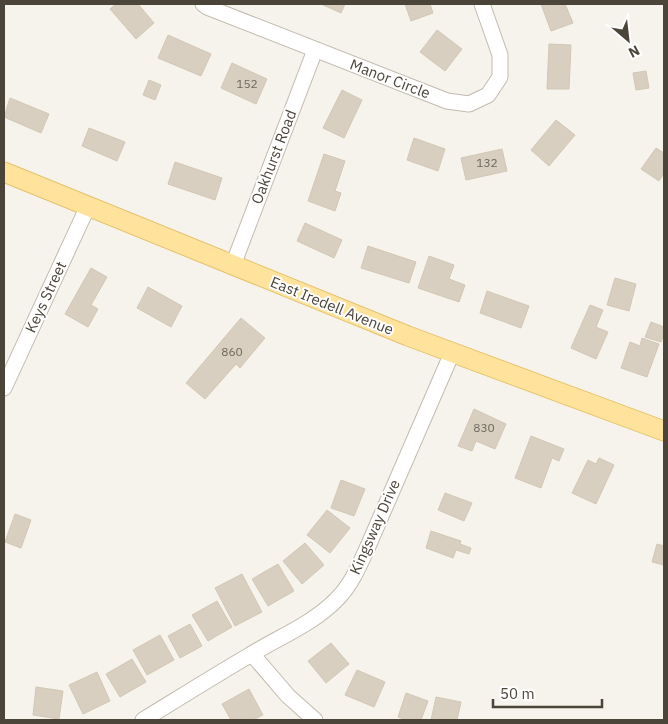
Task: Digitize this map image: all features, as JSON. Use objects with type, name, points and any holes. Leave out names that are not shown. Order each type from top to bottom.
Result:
[{"type":"main road","name":"East Iredell Avenue","points":[[4,172],[452,353],[664,432]]},
{"type":"street","name":"Manor Circle","points":[[203,4],[447,102],[469,104],[488,95],[500,76],[500,55],[482,4]]},
{"type":"street","name":"Oakhurst Road","points":[[233,265],[314,50]]},
{"type":"street","name":"Keys Street","points":[[4,388],[88,206]]},
{"type":"street","name":"Kingsway Drive","points":[[143,720],[325,610],[345,591],[369,544],[452,353]]},
{"type":"street","points":[[252,654],[288,696],[315,720]]},
{"type":"building","points":[[116,4],[138,4],[154,23],[136,39],[110,9]]},
{"type":"building","points":[[321,4],[345,4],[341,13]]},
{"type":"building","points":[[405,4],[430,4],[433,13],[411,21]]},
{"type":"building","points":[[541,4],[565,4],[573,23],[551,31]]},
{"type":"building","points":[[437,30],[462,49],[445,71],[420,52]]},
{"type":"building","points":[[168,35],[211,54],[201,76],[158,58]]},
{"type":"building","points":[[549,44],[571,45],[569,89],[547,89]]},
{"type":"building","points":[[232,63],[267,79],[256,104],[221,88]]},
{"type":"building","points":[[646,71],[649,88],[636,90],[633,73]]},
{"type":"building","points":[[149,80],[161,85],[155,100],[143,95]]},
{"type":"building","points":[[342,90],[362,100],[344,138],[323,128]]},
{"type":"building","points":[[10,98],[49,114],[41,133],[4,117]]},
{"type":"building","points":[[556,120],[575,135],[549,166],[531,150]]},
{"type":"building","points":[[89,128],[125,142],[117,161],[82,146]]},
{"type":"building","points":[[414,138],[445,149],[438,171],[407,160]]},
{"type":"building","points":[[656,148],[664,153],[664,173],[659,181],[641,169]]},
{"type":"building","points":[[502,149],[507,171],[466,180],[461,158]]},
{"type":"building","points":[[324,154],[345,161],[335,191],[341,193],[335,211],[308,201]]},
{"type":"building","points":[[175,162],[222,178],[215,200],[168,184]]},
{"type":"building","points":[[305,223],[342,240],[334,258],[297,241]]},
{"type":"building","points":[[368,246],[416,262],[409,283],[361,268]]},
{"type":"building","points":[[429,256],[454,265],[449,279],[465,285],[459,302],[418,288]]},
{"type":"building","points":[[91,268],[107,277],[91,305],[98,309],[88,327],[65,314]]},
{"type":"building","points":[[615,278],[636,284],[629,311],[607,305]]},
{"type":"building","points":[[148,287],[182,306],[171,327],[137,308]]},
{"type":"building","points":[[487,291],[529,306],[521,328],[480,313]]},
{"type":"building","points":[[590,305],[603,310],[596,327],[608,332],[596,359],[571,348]]},
{"type":"building","points":[[241,318],[265,338],[240,368],[236,364],[205,399],[186,383]]},
{"type":"building","points":[[651,322],[664,327],[661,342],[645,337]]},
{"type":"building","points":[[642,338],[659,344],[647,377],[621,368],[630,342],[640,346]]},
{"type":"building","points":[[474,409],[506,424],[495,449],[476,441],[472,451],[458,446]]},
{"type":"building","points":[[531,436],[564,449],[559,461],[552,458],[541,488],[515,478]]},
{"type":"building","points":[[599,458],[614,465],[596,504],[572,493],[588,460],[596,464]]},
{"type":"building","points":[[341,480],[365,489],[354,516],[331,508]]},
{"type":"building","points":[[445,493],[472,503],[464,521],[438,510]]},
{"type":"building","points":[[327,510],[350,528],[330,553],[307,535]]},
{"type":"building","points":[[15,514],[31,520],[21,548],[5,542]]},
{"type":"building","points":[[431,531],[461,541],[460,544],[471,548],[469,554],[456,550],[453,558],[426,548]]},
{"type":"building","points":[[305,543],[324,565],[302,584],[283,561]]},
{"type":"building","points":[[657,544],[664,546],[664,565],[652,562]]},
{"type":"building","points":[[278,564],[294,591],[268,606],[252,579]]},
{"type":"building","points":[[242,574],[262,612],[235,626],[215,588]]},
{"type":"building","points":[[217,601],[232,627],[208,641],[192,615]]},
{"type":"building","points":[[190,624],[202,646],[180,658],[168,636]]},
{"type":"building","points":[[160,635],[174,660],[147,675],[133,650]]},
{"type":"building","points":[[331,643],[349,664],[326,683],[308,661]]},
{"type":"building","points":[[132,659],[146,682],[120,697],[106,674]]},
{"type":"building","points":[[357,670],[385,682],[374,707],[345,695]]},
{"type":"building","points":[[97,672],[110,701],[83,714],[69,685]]},
{"type":"building","points":[[36,687],[63,691],[59,719],[33,715]]},
{"type":"building","points":[[249,689],[263,715],[253,720],[231,720],[222,704]]},
{"type":"building","points":[[406,693],[428,701],[421,720],[408,720],[398,717]]},
{"type":"building","points":[[436,697],[461,702],[457,720],[431,720]]}]
